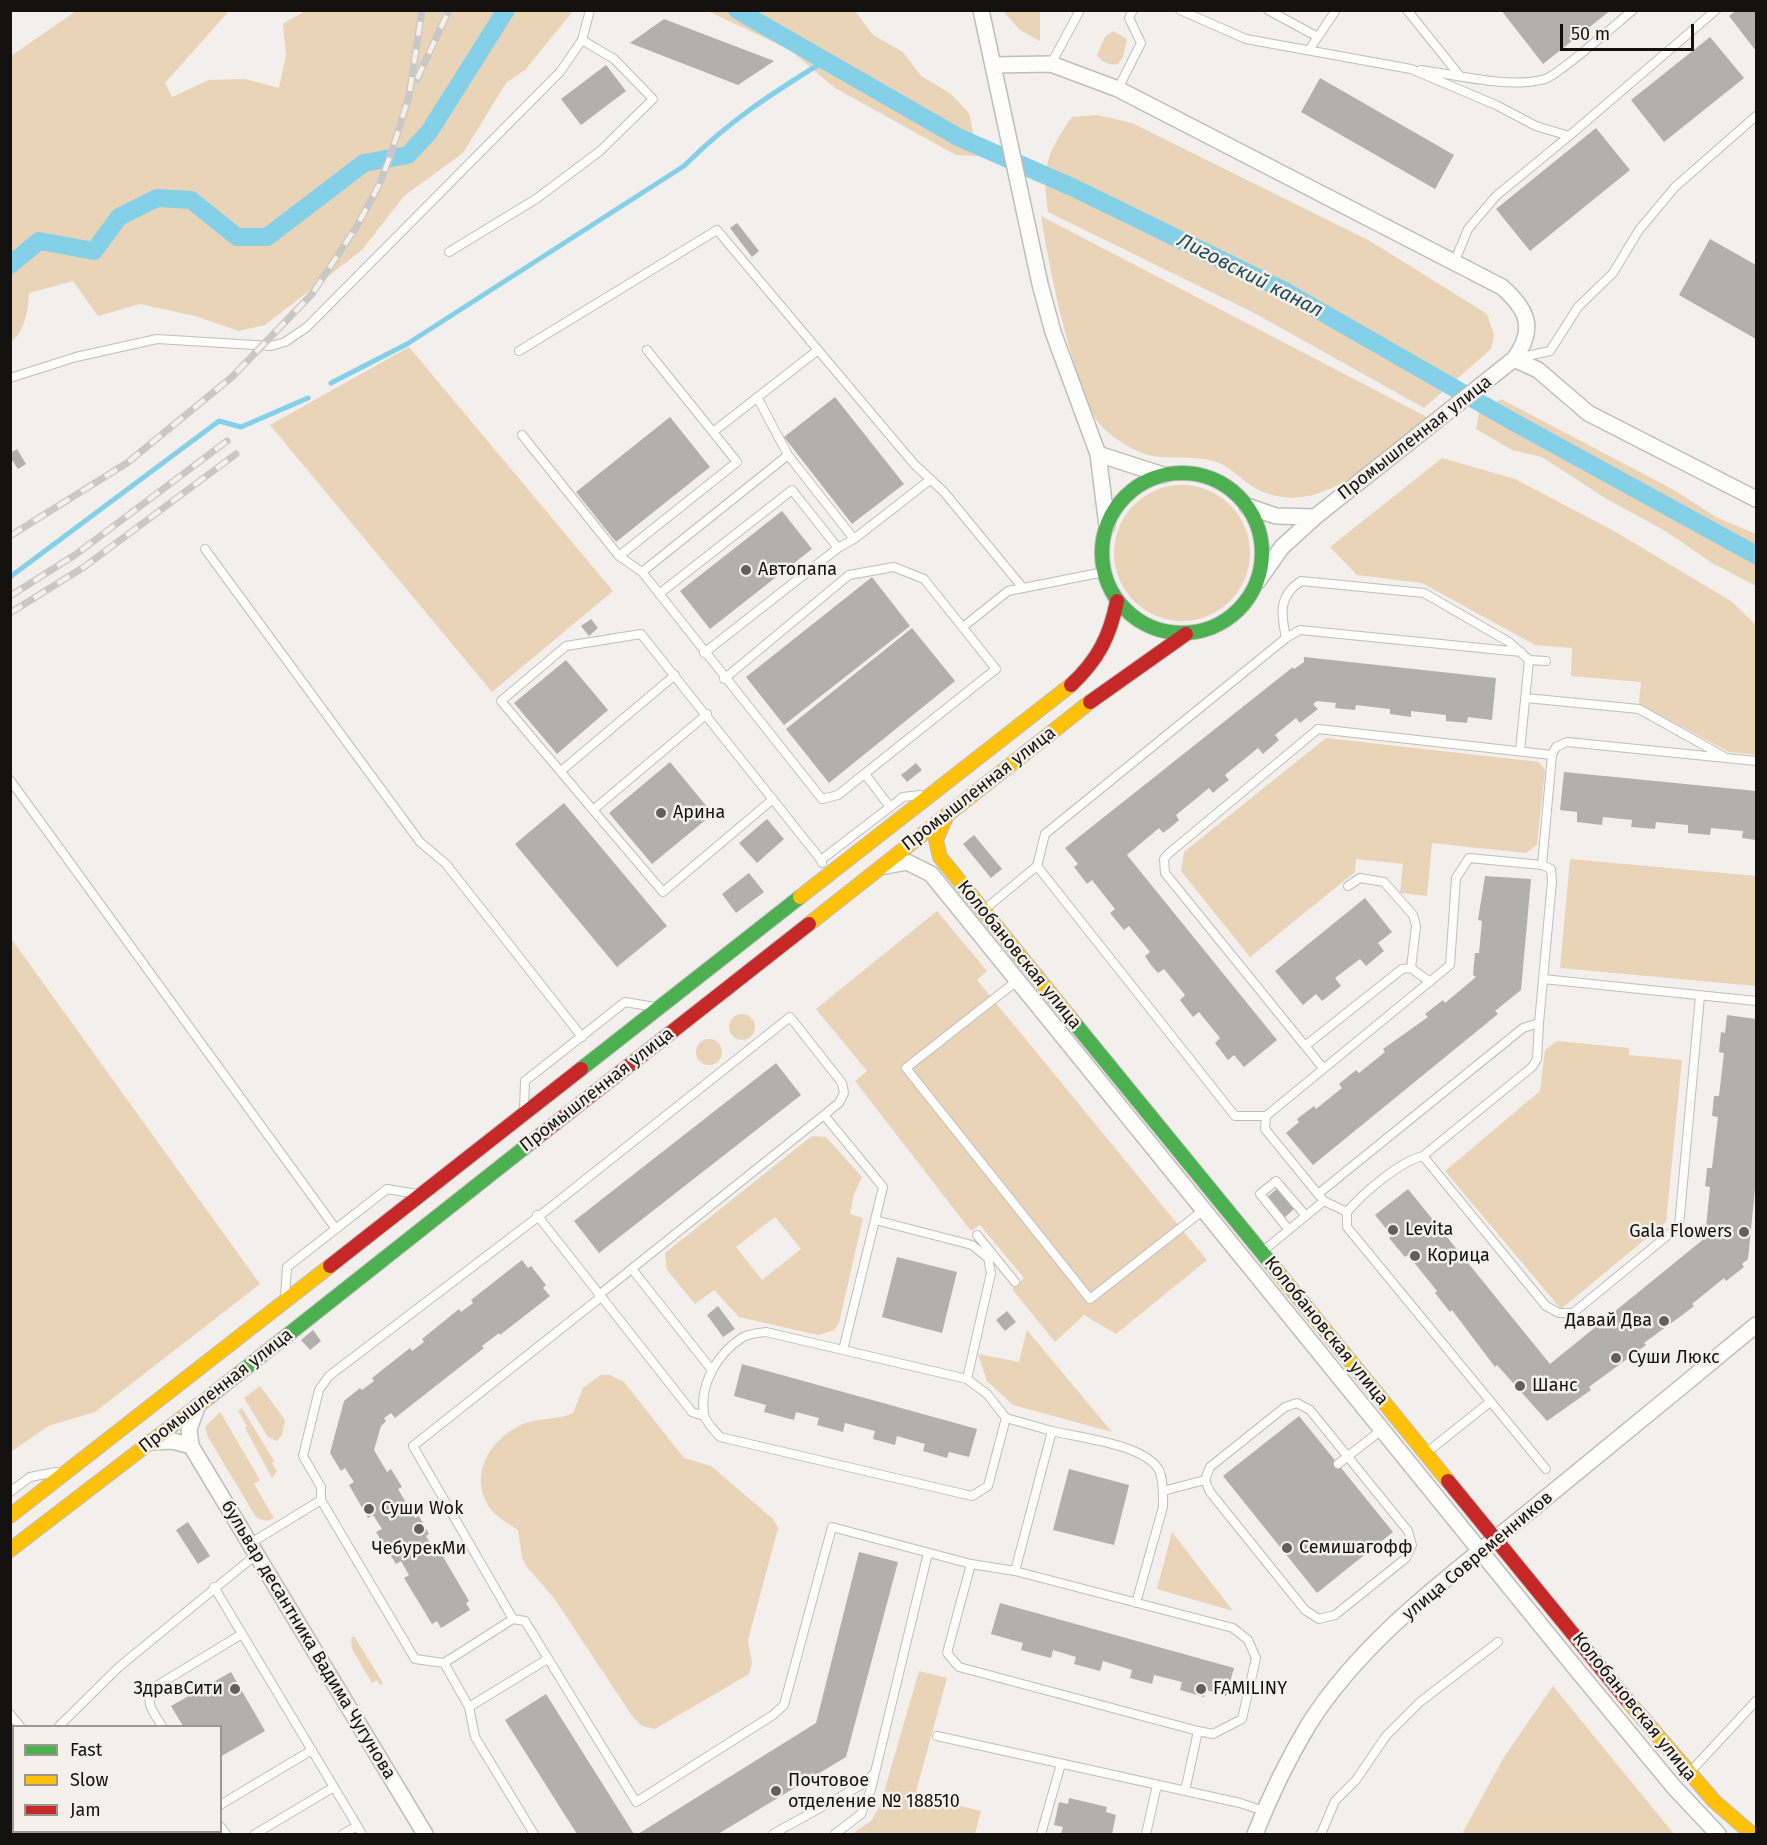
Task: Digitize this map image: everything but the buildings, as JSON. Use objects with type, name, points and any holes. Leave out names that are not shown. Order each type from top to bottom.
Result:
[{"type":"street","points":[[981,10],[1022,206],[1053,332],[1098,454],[1107,526],[1102,557],[1104,572],[1117,601],[1140,622],[1155,629],[1186,634],[1216,626],[1230,618],[1241,608],[1258,581],[1262,566],[1262,542],[1255,519],[1237,494],[1210,478],[1194,474],[1163,475],[1148,480],[1123,499],[1107,526]]},
{"type":"street","points":[[993,65],[1051,64],[1118,89],[1502,287],[1520,304],[1528,326],[1522,349],[1514,359],[1538,370],[1588,413],[1756,499]]},
{"type":"street","name":"Промышленная улица","points":[[1258,581],[1282,548],[1315,517],[1514,359]]},
{"type":"street","points":[[1098,454],[1163,475]]},
{"type":"street","points":[[1247,506],[1276,516],[1315,517]]},
{"type":"street","name":"Промышленная улица","points":[[10,1516],[1092,667],[1106,646],[1117,601]]},
{"type":"street","name":"Промышленная улица","points":[[10,1550],[197,1407],[1116,682],[1186,634]]},
{"type":"street","name":"Колобановская улица","points":[[948,813],[937,830],[936,851],[1688,1774],[1714,1801],[1752,1834]]},
{"type":"street","name":"Колобановская улица","points":[[879,867],[899,862],[919,866],[931,874],[1673,1786],[1718,1834]]},
{"type":"street","name":"улица Современников","points":[[1255,1834],[1264,1811],[1310,1723],[1341,1683],[1385,1634],[1756,1325]]},
{"type":"street","points":[[151,1442],[173,1441],[191,1446],[189,1429],[197,1407]]},
{"type":"street","name":"бульвар десантника Вадима Чугунова","points":[[191,1446],[255,1548],[424,1834]]},
{"type":"lane","points":[[10,378],[76,357],[157,339],[261,347],[285,342],[307,327],[369,267],[560,72],[582,40],[590,10]]},
{"type":"lane","points":[[1051,64],[1080,10]]},
{"type":"lane","points":[[1118,89],[1141,44],[1129,18],[1133,10]]},
{"type":"lane","points":[[1180,10],[1246,39],[1411,69],[1527,82],[1548,78],[1633,10]]},
{"type":"lane","points":[[1268,10],[1316,36]]},
{"type":"lane","points":[[1309,50],[1316,36],[1336,10]]},
{"type":"lane","points":[[1407,10],[1460,76]]},
{"type":"lane","points":[[1454,263],[1468,229],[1496,196],[1716,10]]},
{"type":"lane","points":[[449,252],[536,199],[600,151],[653,99],[614,59],[582,40]]},
{"type":"lane","points":[[1411,69],[1496,105],[1536,126],[1569,136]]},
{"type":"lane","points":[[1514,359],[1550,351],[1578,307],[1613,273],[1638,230],[1675,187],[1756,117]]},
{"type":"lane","points":[[519,351],[717,230],[914,464],[944,492],[1023,588]]},
{"type":"lane","points":[[619,556],[736,462],[648,350]]},
{"type":"lane","points":[[713,432],[818,350]]},
{"type":"lane","points":[[757,397],[788,455],[855,539]]},
{"type":"lane","points":[[522,435],[619,556],[642,572],[724,679],[822,799],[838,795],[996,669],[924,579],[894,567],[849,575],[724,679]]},
{"type":"lane","points":[[642,572],[788,455]]},
{"type":"lane","points":[[704,653],[837,548],[855,539],[931,479]]},
{"type":"lane","points":[[659,594],[792,490],[837,548]]},
{"type":"lane","points":[[205,549],[420,842],[446,864],[582,1037]]},
{"type":"lane","points":[[963,627],[1008,591],[1104,572]]},
{"type":"lane","points":[[1286,638],[1281,605],[1293,586],[1301,581],[1424,593],[1509,642],[1529,660],[1546,662]]},
{"type":"lane","points":[[970,921],[1037,866],[1045,834],[1286,638],[1300,630],[1521,652]]},
{"type":"lane","points":[[774,799],[663,892],[501,701],[567,646],[641,634],[707,714],[774,799],[821,860],[824,876]]},
{"type":"lane","points":[[1521,752],[1529,660]]},
{"type":"lane","points":[[561,771],[675,675]]},
{"type":"lane","points":[[1526,698],[1639,709],[1727,758]]},
{"type":"lane","points":[[593,810],[707,714]]},
{"type":"lane","points":[[1323,1068],[1165,873],[1164,859],[1318,729],[1552,755]]},
{"type":"lane","points":[[1542,865],[1552,755],[1556,747],[1567,742],[1756,761]]},
{"type":"lane","points":[[865,774],[890,807]]},
{"type":"lane","points":[[10,780],[336,1229]]},
{"type":"lane","points":[[821,860],[903,797],[930,794]]},
{"type":"lane","points":[[1037,866],[1235,1116],[1266,1116],[1450,965],[1456,878],[1469,858],[1542,865],[1551,869],[1552,881],[1537,1059],[1532,1067],[1423,1156],[1410,1159],[1356,1202],[1347,1212],[1347,1227],[1546,1469]]},
{"type":"lane","points":[[1348,886],[1360,878],[1384,882],[1413,915],[1416,926],[1411,968]]},
{"type":"lane","points":[[1305,1046],[1402,969],[1411,968],[1430,981]]},
{"type":"lane","points":[[1031,969],[906,1068],[1090,1299],[1218,1199]]},
{"type":"lane","points":[[1544,979],[1756,1001]]},
{"type":"lane","points":[[1423,1156],[1546,1306],[1559,1313],[1573,1313],[1679,1226],[1700,996]]},
{"type":"lane","points":[[524,1112],[525,1081],[625,1002],[656,1007]]},
{"type":"lane","points":[[513,1619],[412,1446],[838,1103],[844,1094],[842,1083],[790,1017],[321,1384],[303,1456],[321,1487],[321,1500],[415,1659],[444,1663],[513,1619],[525,1621],[546,1660],[636,1802],[773,1715],[784,1705],[832,1527],[971,1564],[1015,1571],[1233,1628],[1248,1640],[1256,1658],[1242,1719],[1212,1734],[959,1667],[947,1653],[971,1564]]},
{"type":"lane","points":[[1318,1194],[1522,1028],[1539,1023]]},
{"type":"lane","points":[[824,1114],[883,1187],[843,1350]]},
{"type":"lane","points":[[1266,1116],[1265,1129],[1318,1194],[1324,1201],[1347,1212]]},
{"type":"lane","points":[[1289,1230],[1260,1194],[1276,1181],[1306,1216]]},
{"type":"lane","points":[[285,1298],[287,1268],[387,1189],[418,1194]]},
{"type":"lane","points":[[1248,1263],[1324,1201]]},
{"type":"lane","points":[[537,1215],[692,1412],[704,1416],[720,1437],[972,1496],[988,1486],[1006,1418]]},
{"type":"lane","points":[[875,1220],[972,1245],[990,1256]]},
{"type":"lane","points":[[977,1235],[990,1256],[1015,1282]]},
{"type":"lane","points":[[967,1379],[991,1273],[990,1256]]},
{"type":"lane","points":[[632,1269],[711,1369]]},
{"type":"lane","points":[[704,1416],[704,1396],[711,1369],[723,1353],[744,1336],[766,1332],[967,1379],[987,1394],[1006,1418],[1134,1450],[1149,1460],[1159,1471],[1163,1491],[1163,1507],[1136,1603]]},
{"type":"lane","points":[[1412,1465],[1490,1402]]},
{"type":"lane","points":[[1297,1403],[1310,1410],[1348,1456],[1408,1531],[1412,1545],[1406,1558],[1335,1615],[1319,1619],[1305,1610],[1210,1492],[1205,1480],[1210,1467],[1285,1407],[1297,1403]]},
{"type":"lane","points":[[1338,1464],[1397,1417]]},
{"type":"lane","points":[[1015,1571],[1052,1431]]},
{"type":"lane","points":[[10,1492],[30,1477],[72,1468]]},
{"type":"lane","points":[[1163,1491],[1205,1480]]},
{"type":"lane","points":[[60,1725],[120,1666],[214,1587],[255,1548],[321,1500]]},
{"type":"lane","points":[[835,1834],[861,1814],[876,1772],[928,1553]]},
{"type":"lane","points":[[214,1587],[362,1834]]},
{"type":"lane","points":[[161,1725],[149,1705],[148,1695],[153,1688],[242,1634]]},
{"type":"lane","points":[[1321,1834],[1335,1801],[1356,1780],[1386,1736],[1420,1702],[1498,1641]]},
{"type":"lane","points":[[469,1707],[546,1660]]},
{"type":"lane","points":[[444,1663],[469,1707],[476,1737],[534,1834]]},
{"type":"lane","points":[[1688,1774],[1756,1701]]},
{"type":"lane","points":[[10,1713],[19,1725]]},
{"type":"lane","points":[[1185,1791],[1198,1731]]},
{"type":"lane","points":[[937,1736],[1240,1803],[1264,1811]]},
{"type":"lane","points":[[222,1803],[312,1750]]},
{"type":"lane","points":[[1041,1834],[1061,1764]]},
{"type":"lane","points":[[773,1834],[862,1784],[876,1772]]},
{"type":"lane","points":[[1146,1834],[1158,1785]]},
{"type":"lane","points":[[255,1834],[334,1787]]},
{"type":"lane","points":[[343,1834],[357,1826]]},
{"type":"shaded area","points":[[76,11],[229,11],[165,83],[172,97],[209,80],[245,79],[279,88],[286,55],[283,24],[305,11],[573,11],[525,70],[506,83],[463,153],[404,196],[362,250],[265,325],[239,331],[195,316],[140,304],[98,316],[73,281],[29,293],[23,326],[11,342],[11,56]]},
{"type":"shaded area","points":[[708,11],[855,11],[873,35],[903,52],[921,76],[951,94],[969,113],[978,156],[956,155],[835,88],[790,50]]},
{"type":"shaded area","points":[[1003,11],[1040,11],[1040,41],[1020,30]]},
{"type":"shaded area","points":[[1113,31],[1127,39],[1123,57],[1118,64],[1106,63],[1097,55],[1105,37]]},
{"type":"shaded area","points":[[1097,115],[1132,123],[1370,241],[1487,314],[1494,335],[1491,349],[1424,408],[1256,314],[1048,212],[1046,172],[1056,141],[1072,117]]},
{"type":"shaded area","points":[[1041,216],[1427,417],[1372,463],[1330,489],[1309,496],[1286,497],[1263,492],[1220,463],[1213,461],[1155,456],[1132,448],[1101,426],[1093,415],[1081,388],[1051,274]]},
{"type":"shaded area","points":[[409,347],[613,591],[492,692],[270,425]]},
{"type":"shaded area","points":[[1501,399],[1674,490],[1716,517],[1756,534],[1756,586],[1712,563],[1667,532],[1605,498],[1542,457],[1512,450],[1476,429],[1479,413]]},
{"type":"shaded area","points":[[1442,458],[1515,479],[1614,531],[1731,601],[1756,625],[1756,755],[1729,752],[1639,704],[1641,682],[1571,676],[1572,648],[1535,645],[1422,583],[1357,575],[1330,547]]},
{"type":"shaded area","points":[[1182,485],[1208,490],[1220,496],[1230,505],[1239,515],[1245,527],[1250,553],[1245,579],[1239,591],[1230,601],[1220,610],[1208,616],[1182,621],[1156,616],[1144,610],[1134,601],[1125,591],[1119,579],[1114,553],[1119,527],[1125,515],[1134,505],[1144,496],[1156,490]]},
{"type":"shaded area","points":[[1326,738],[1539,762],[1545,770],[1537,845],[1526,853],[1432,843],[1427,896],[1400,893],[1403,864],[1356,859],[1355,872],[1250,957],[1181,871],[1184,852]]},
{"type":"shaded area","points":[[1570,859],[1756,876],[1756,986],[1560,968]]},
{"type":"shaded area","points":[[937,911],[987,971],[977,980],[1207,1260],[1116,1334],[1084,1315],[1055,1342],[1012,1289],[1024,1278],[980,1225],[971,1231],[855,1081],[867,1071],[816,1009]]},
{"type":"shaded area","points":[[10,937],[260,1284],[95,1412],[48,1426],[11,1452]]},
{"type":"shaded area","points":[[742,1014],[751,1018],[755,1027],[751,1036],[742,1040],[733,1036],[729,1027],[733,1018]]},
{"type":"shaded area","points":[[709,1039],[718,1043],[722,1052],[718,1061],[709,1065],[700,1061],[696,1052],[700,1043]]},
{"type":"shaded area","points":[[1557,1041],[1629,1048],[1629,1055],[1682,1060],[1666,1222],[1561,1309],[1445,1171],[1540,1091],[1545,1050]]},
{"type":"shaded area","points":[[812,1136],[826,1137],[862,1177],[854,1194],[850,1214],[863,1218],[839,1323],[834,1330],[818,1335],[739,1317],[714,1290],[695,1304],[667,1270],[665,1253]],"holes":[[[775,1217],[801,1249],[762,1280],[736,1247]]]},
{"type":"shaded area","points":[[1027,1330],[1112,1432],[1013,1405],[987,1381],[978,1354],[1019,1362]]},
{"type":"shaded area","points":[[601,1375],[610,1375],[624,1382],[684,1458],[711,1466],[773,1519],[778,1528],[748,1640],[752,1663],[749,1674],[655,1729],[642,1726],[633,1717],[554,1598],[527,1567],[522,1558],[518,1530],[492,1511],[483,1495],[481,1483],[485,1460],[499,1440],[525,1423],[573,1413],[583,1388]]},
{"type":"shaded area","points":[[260,1386],[285,1420],[282,1435],[277,1441],[268,1437],[244,1398]]},
{"type":"shaded area","points":[[242,1408],[274,1461],[272,1463],[277,1471],[272,1478],[245,1428],[247,1426],[238,1411]]},
{"type":"shaded area","points":[[220,1412],[260,1480],[254,1484],[274,1518],[265,1520],[256,1517],[208,1437],[205,1427]]},
{"type":"shaded area","points":[[1172,1532],[1233,1611],[1157,1589]]},
{"type":"shaded area","points":[[354,1636],[383,1683],[380,1685],[377,1680],[372,1683],[352,1649],[351,1638]]},
{"type":"shaded area","points":[[919,1671],[947,1678],[915,1795],[981,1811],[975,1834],[852,1834],[871,1821],[880,1806]]},
{"type":"shaded area","points":[[1553,1686],[1674,1834],[1462,1834],[1504,1757]]},
{"type":"waterway","name":"Лиговский канал","points":[[10,265],[39,241],[94,251],[119,217],[157,198],[191,200],[237,237],[267,237],[364,163],[408,155],[429,132],[506,10]]},
{"type":"waterway","name":"Лиговский канал","points":[[737,10],[958,137],[1074,188],[1283,290],[1510,420],[1756,555]]},
{"type":"waterway","points":[[331,383],[407,344],[684,166],[718,135],[752,109],[826,60]]},
{"type":"waterway","points":[[10,577],[219,421],[241,427],[308,398]]},
{"type":"railway","points":[[10,536],[127,463],[232,377],[312,294],[357,226],[379,185],[409,96],[422,10]]},
{"type":"railway","points":[[417,79],[449,10]]},
{"type":"railway","points":[[10,596],[75,555],[227,441]]},
{"type":"railway","points":[[10,613],[84,567],[236,454]]},
{"type":"traffic: fast","points":[[1182,473],[1198,474],[1213,479],[1227,486],[1239,496],[1249,508],[1256,522],[1261,537],[1262,553],[1261,569],[1256,584],[1249,598],[1239,610],[1227,620],[1213,627],[1198,632],[1182,633],[1166,632],[1151,627],[1137,620],[1125,610],[1115,598],[1108,584],[1103,569],[1102,553],[1103,537],[1108,522],[1115,508],[1125,496],[1137,486],[1151,479],[1166,474],[1182,473]]},
{"type":"traffic: fast","points":[[581,1069],[800,897]]},
{"type":"traffic: fast","points":[[1072,1020],[1277,1271]]},
{"type":"traffic: fast","points":[[208,1398],[543,1133]]},
{"type":"traffic: slow","points":[[800,897],[1071,685]]},
{"type":"traffic: slow","points":[[809,924],[1090,702]]},
{"type":"traffic: slow","points":[[946,817],[936,840],[940,857],[1072,1020]]},
{"type":"traffic: slow","points":[[10,1516],[330,1266]]},
{"type":"traffic: slow","points":[[1277,1271],[1448,1481]]},
{"type":"traffic: slow","points":[[10,1550],[208,1398]]},
{"type":"traffic: slow","points":[[1627,1700],[1714,1801],[1752,1834]]},
{"type":"traffic: jam","points":[[1071,685],[1089,666],[1102,647],[1117,601]]},
{"type":"traffic: jam","points":[[1090,702],[1186,634]]},
{"type":"traffic: jam","points":[[543,1133],[809,924]]},
{"type":"traffic: jam","points":[[330,1266],[581,1069]]},
{"type":"traffic: jam","points":[[1448,1481],[1627,1700]]},
{"type":"place","name":"Автопапа","points":[[746,570]]},
{"type":"place","name":"Арина","points":[[661,813]]},
{"type":"place","name":"Levita","points":[[1393,1230]]},
{"type":"place","name":"Gala Flowers","points":[[1744,1232]]},
{"type":"place","name":"Корица","points":[[1415,1256]]},
{"type":"place","name":"Давай Два","points":[[1664,1321]]},
{"type":"place","name":"Суши Люкс","points":[[1616,1358]]},
{"type":"place","name":"Шанс","points":[[1520,1386]]},
{"type":"place","name":"Суши Wok","points":[[369,1509]]},
{"type":"place","name":"ЧебурекМи","points":[[419,1529]]},
{"type":"place","name":"Семишагофф","points":[[1287,1548]]},
{"type":"place","name":"ЗдравСити","points":[[235,1689]]},
{"type":"place","name":"FAMILINY","points":[[1201,1689]]},
{"type":"place","name":"Почтовое отделение № 188510","points":[[776,1791]]}]
